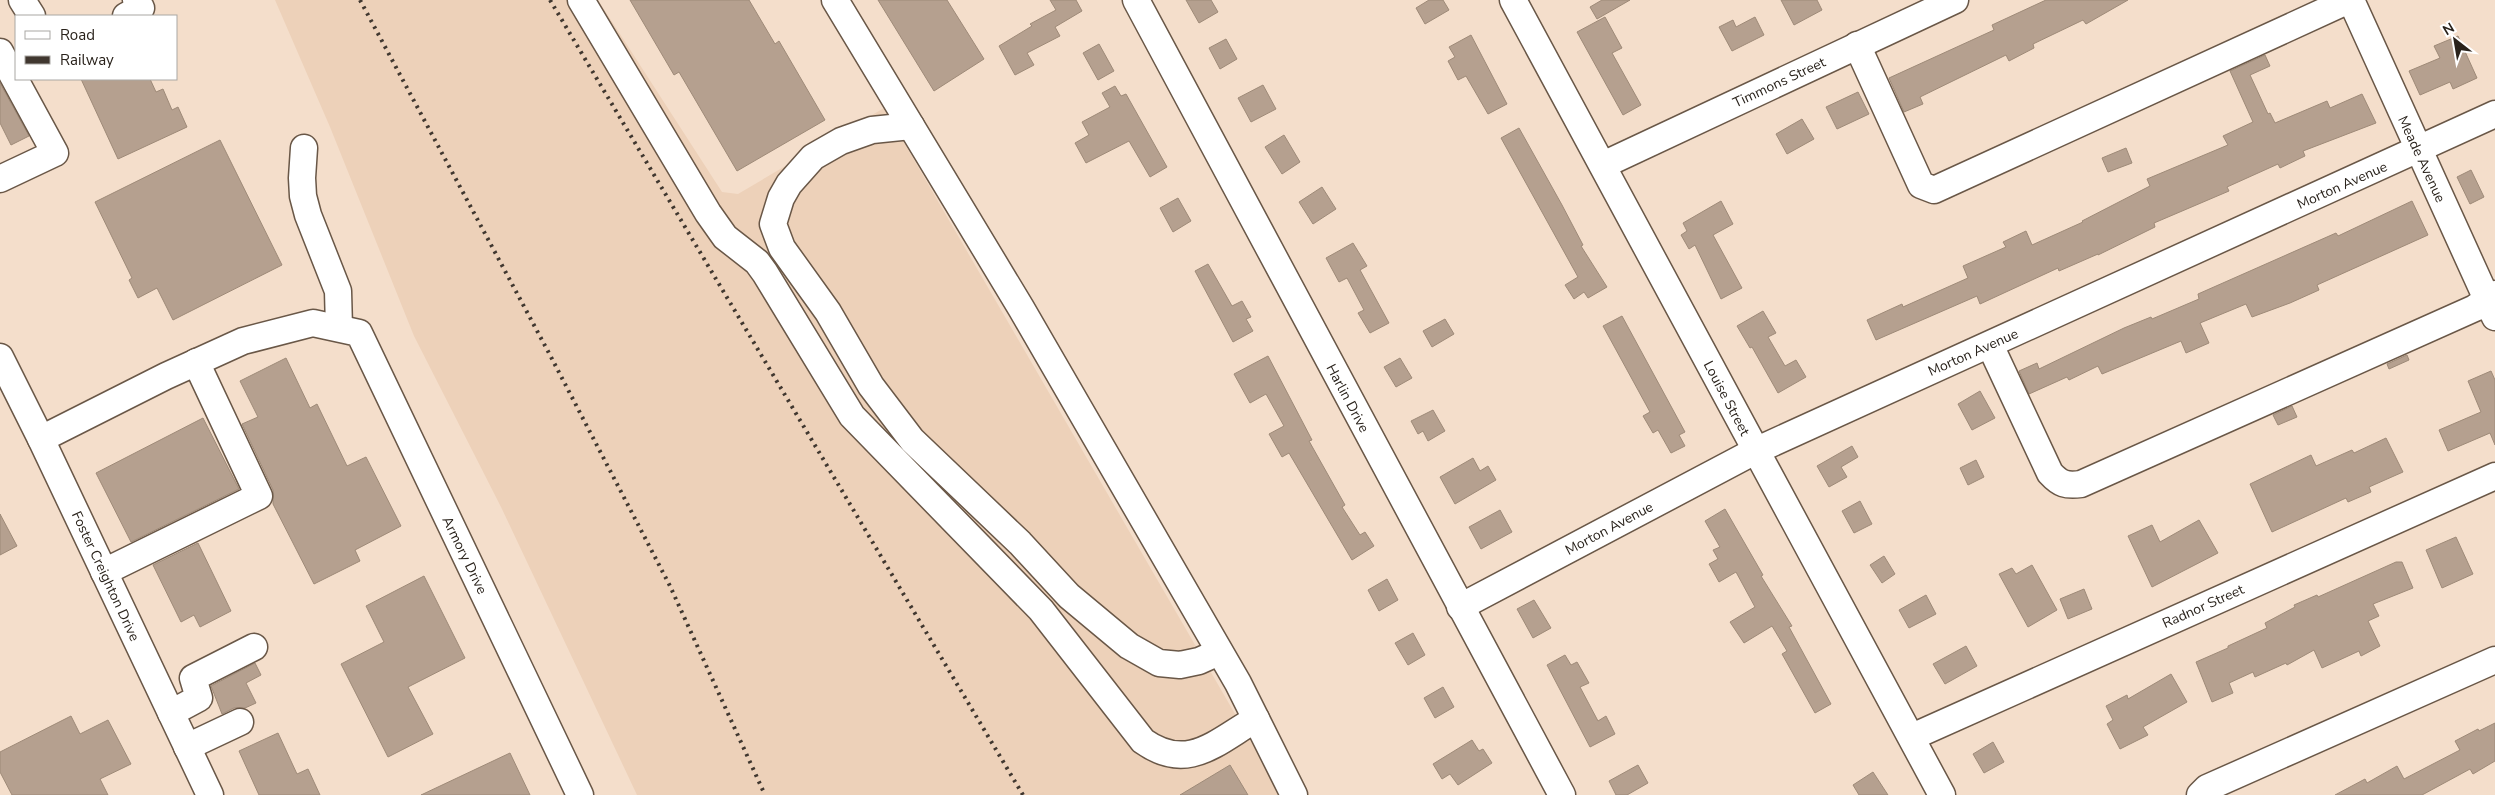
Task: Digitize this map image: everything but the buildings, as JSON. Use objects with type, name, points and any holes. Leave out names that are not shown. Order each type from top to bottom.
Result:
[{"type":"street","points":[[22,0],[31,15]]},
{"type":"street","points":[[128,15],[141,8],[136,0]]},
{"type":"street","points":[[581,0],[708,213],[725,237],[757,262],[765,273],[852,416],[1041,610],[1143,741],[1155,749],[1174,756],[1195,754],[1256,719]]},
{"type":"street","points":[[835,0],[1021,308],[1229,668],[1294,795]]},
{"type":"street","name":"Harlin Drive","points":[[1136,0],[1562,795]]},
{"type":"street","name":"Louise Street","points":[[1513,0],[1942,795]]},
{"type":"street","name":"Timmons Street","points":[[1603,165],[1857,44],[1955,0]]},
{"type":"street","points":[[1857,44],[1922,185],[1934,190],[2350,0]]},
{"type":"street","name":"Meade Avenue","points":[[2350,0],[2418,151],[2492,303]]},
{"type":"street","points":[[0,52],[15,80]]},
{"type":"street","points":[[0,179],[55,153],[15,80]]},
{"type":"street","name":"Morton Avenue","points":[[1460,606],[1755,451],[2418,151],[2495,114]]},
{"type":"street","points":[[911,126],[872,130],[841,141],[813,157],[789,184],[781,198],[773,224],[782,248],[828,312],[870,386],[912,440],[1020,543],[1069,596],[1129,646],[1159,663],[1180,665],[1199,661],[1229,668]]},
{"type":"street","points":[[304,148],[303,196],[308,215],[338,291],[339,328]]},
{"type":"street","points":[[1990,345],[2050,473],[2059,482],[2069,486],[2090,480],[2474,308],[2492,303]]},
{"type":"street","name":"Armory Drive","points":[[41,439],[196,362],[243,341],[313,323],[359,333],[580,795]]},
{"type":"street","name":"Foster Creighton Drive","points":[[0,358],[41,439],[210,795]]},
{"type":"street","points":[[104,572],[259,496],[196,362]]},
{"type":"street","name":"Radnor Street","points":[[1912,737],[2495,476]]},
{"type":"street","points":[[171,713],[199,698],[193,678],[254,647]]},
{"type":"street","points":[[2200,795],[2207,788],[2495,660]]},
{"type":"street","points":[[187,747],[240,722]]},
{"type":"shaded area","points":[[275,0],[598,0],[722,192],[738,194],[884,108],[1282,795],[637,795],[501,507],[414,336],[330,127]]},
{"type":"railway","points":[[360,0],[550,355],[670,586],[765,795]]},
{"type":"railway","points":[[550,0],[1023,795]]}]
